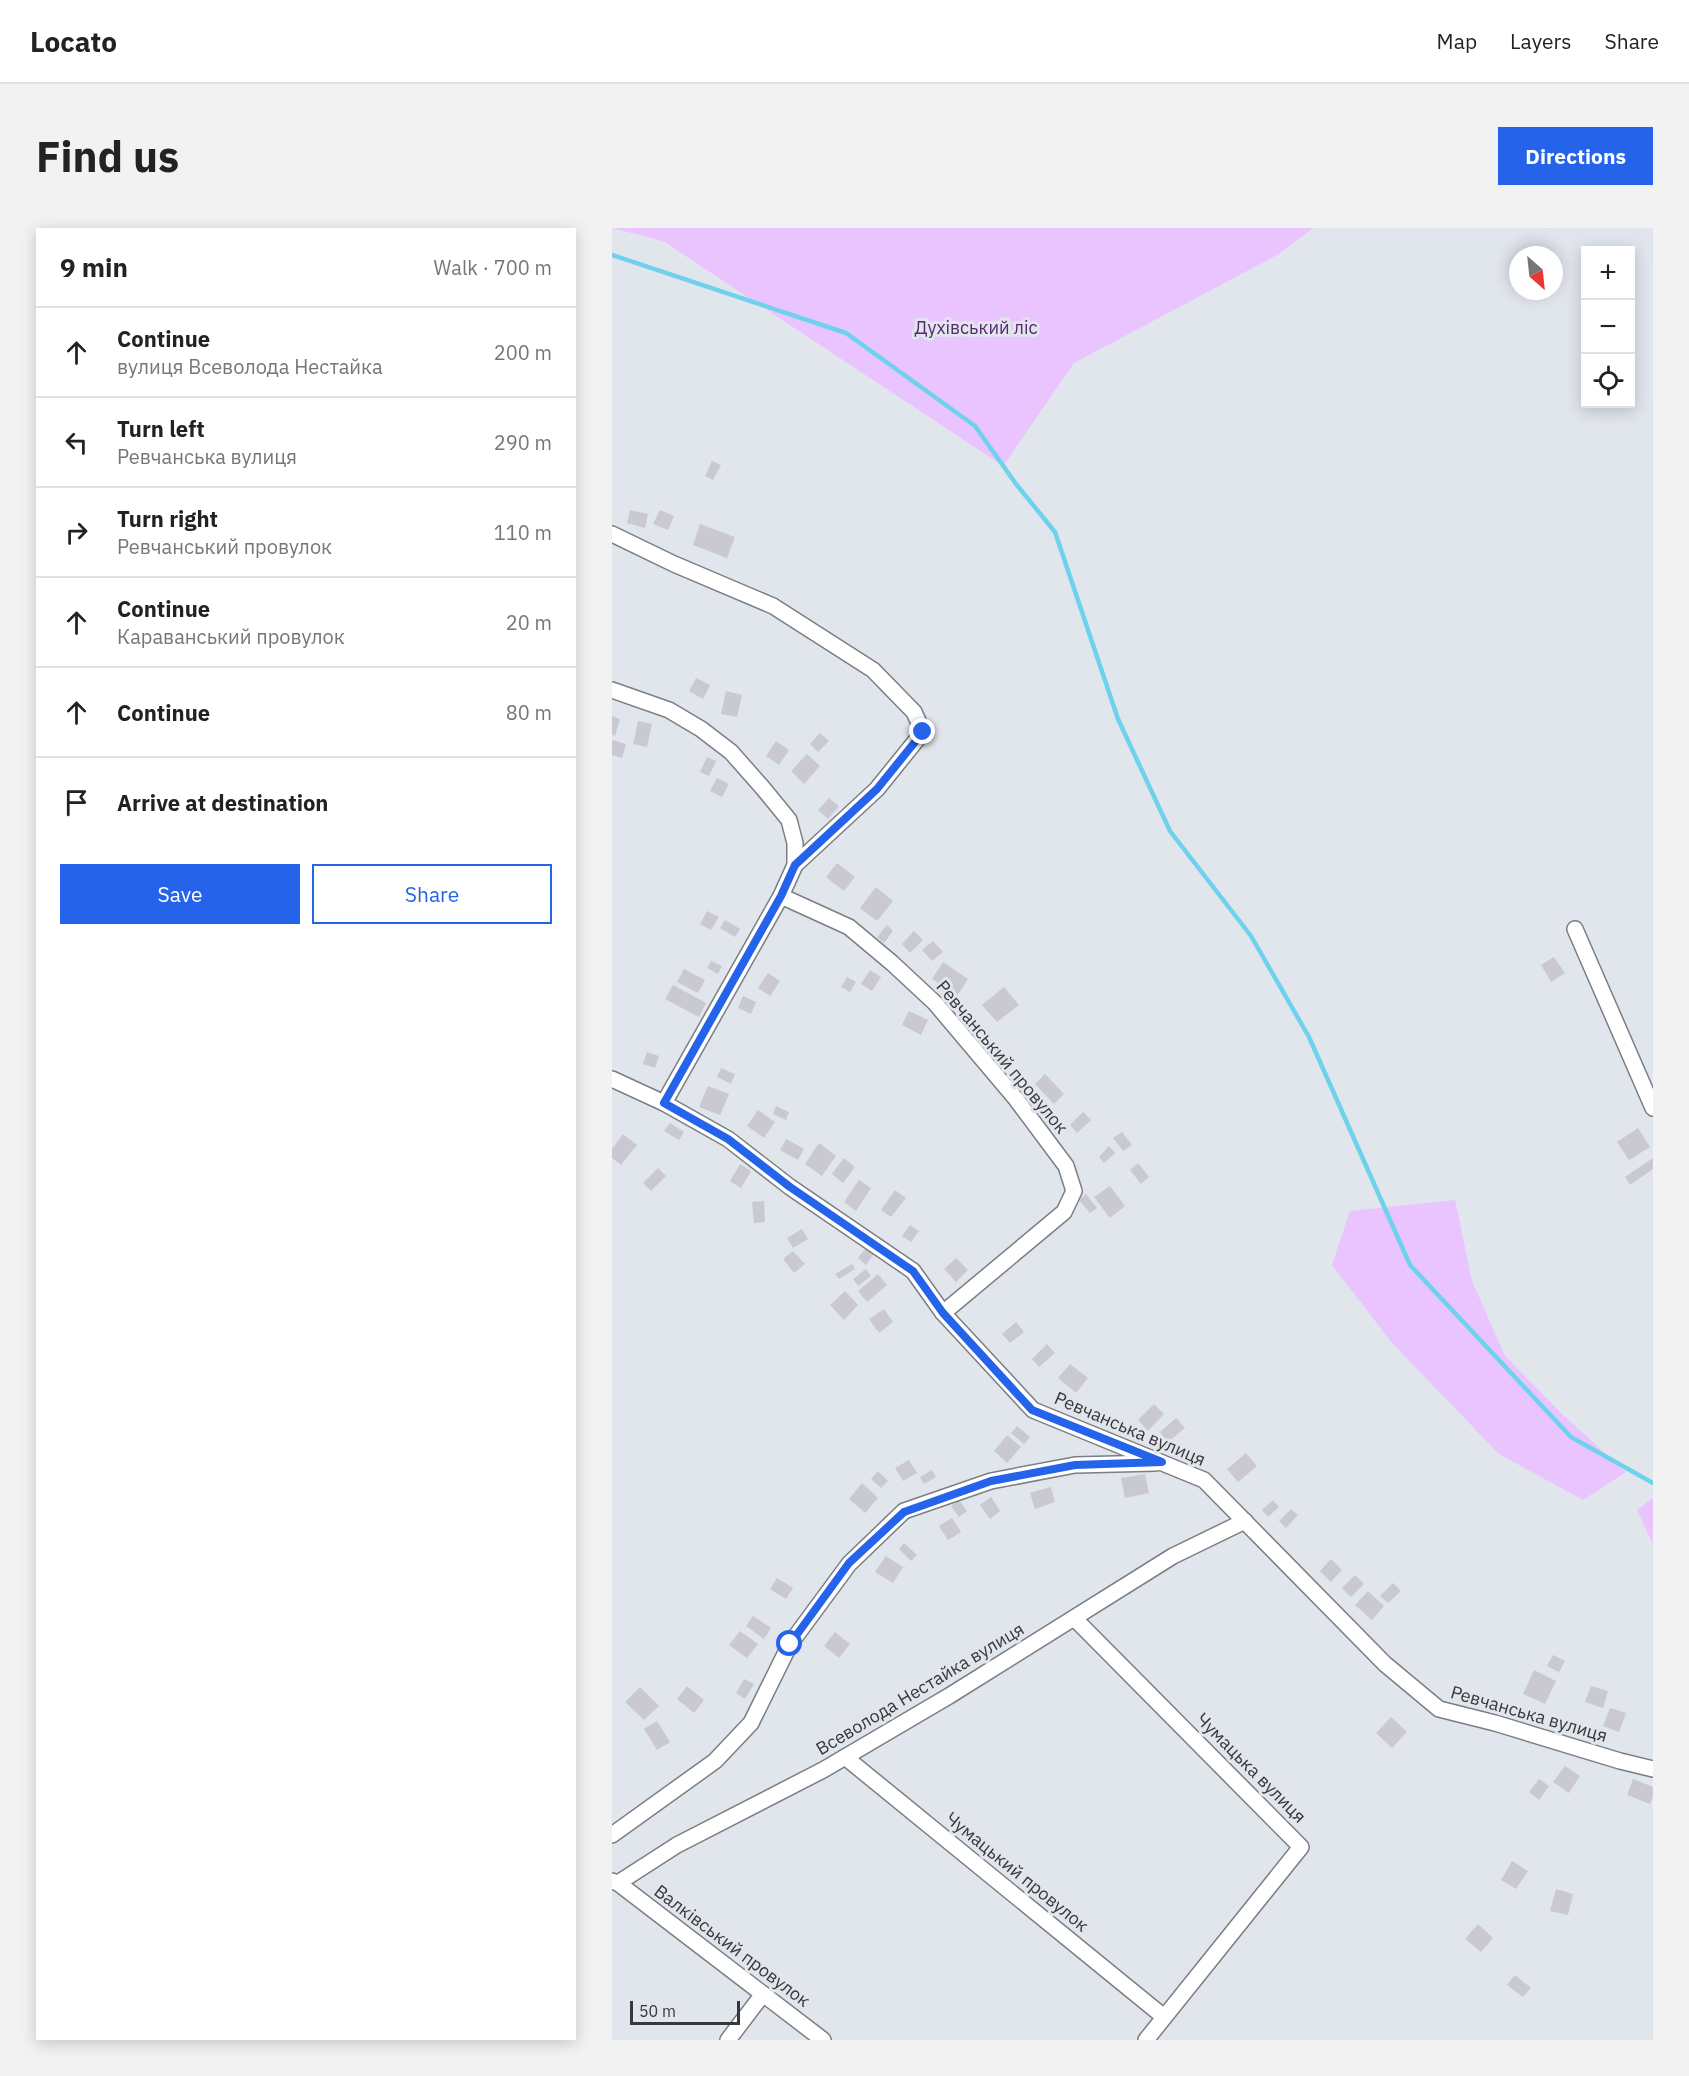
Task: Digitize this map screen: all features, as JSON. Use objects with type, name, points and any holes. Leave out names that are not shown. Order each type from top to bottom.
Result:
[{"type":"street","points":[[612,534],[674,564],[773,606],[873,670],[914,712],[923,732],[877,789],[795,865],[781,896],[664,1103]]},
{"type":"street","points":[[612,690],[669,710],[701,729],[731,752],[789,820],[795,843],[795,865]]},
{"type":"street","name":"Ревчанський провулок","points":[[781,896],[849,927],[935,1003],[1016,1099],[1066,1166],[1074,1191],[1064,1212],[943,1313]]},
{"type":"street","points":[[1575,929],[1653,1108]]},
{"type":"street","name":"Ревчанська вулиця","points":[[612,1079],[664,1103],[728,1139],[790,1187],[913,1271],[943,1313],[1032,1410],[1204,1480],[1385,1664],[1440,1709],[1653,1769]]},
{"type":"street","points":[[612,1834],[715,1761],[751,1723],[790,1644],[849,1563],[904,1512],[991,1481],[1075,1465],[1162,1462]]},
{"type":"street","name":"Всеволода Нестайка вулиця","points":[[615,1882],[677,1845],[845,1757],[949,1696],[1173,1556],[1245,1521]]},
{"type":"street","name":"Чумацька вулиця","points":[[1074,1618],[1301,1847],[1146,2040]]},
{"type":"street","name":"Чумацький провулок","points":[[845,1757],[1164,2017]]},
{"type":"street","name":"Валківський провулок","points":[[615,1882],[823,2040]]},
{"type":"street","points":[[729,2040],[763,1994]]},
{"type":"green space","name":"Духівський ліс","points":[[612,228],[1313,228],[1279,254],[1074,363],[1003,466],[663,241]]},
{"type":"green space","points":[[1455,1200],[1472,1281],[1505,1356],[1564,1416],[1626,1472],[1583,1500],[1499,1454],[1392,1343],[1332,1265],[1350,1211]]},
{"type":"green space","points":[[1653,1498],[1653,1544],[1637,1510]]},
{"type":"building","points":[[712,461],[721,465],[713,480],[705,476]]},
{"type":"building","points":[[630,510],[648,514],[645,528],[627,523]]},
{"type":"building","points":[[660,510],[674,516],[668,530],[653,524]]},
{"type":"building","points":[[700,524],[735,537],[727,558],[693,545]]},
{"type":"building","points":[[696,678],[710,685],[703,699],[689,691]]},
{"type":"building","points":[[726,691],[742,695],[737,717],[721,714]]},
{"type":"building","points":[[612,716],[620,719],[615,736],[612,734]]},
{"type":"building","points":[[638,721],[652,724],[647,747],[633,744]]},
{"type":"building","points":[[820,733],[829,741],[818,752],[810,744]]},
{"type":"building","points":[[612,740],[626,744],[622,758],[612,755]]},
{"type":"building","points":[[776,741],[789,750],[779,765],[766,756]]},
{"type":"building","points":[[807,754],[820,766],[804,784],[791,771]]},
{"type":"building","points":[[707,757],[716,761],[709,776],[700,772]]},
{"type":"building","points":[[717,778],[729,784],[722,797],[710,791]]},
{"type":"building","points":[[829,798],[839,806],[828,819],[818,810]]},
{"type":"building","points":[[837,863],[855,877],[844,891],[826,877]]},
{"type":"building","points":[[876,887],[893,901],[877,921],[860,908]]},
{"type":"building","points":[[707,911],[719,917],[711,930],[700,924]]},
{"type":"building","points":[[725,920],[740,929],[735,937],[720,928]]},
{"type":"building","points":[[887,925],[893,931],[884,943],[877,937]]},
{"type":"building","points":[[914,931],[923,940],[910,953],[902,944]]},
{"type":"building","points":[[933,941],[943,952],[932,961],[922,950]]},
{"type":"building","points":[[1554,957],[1565,973],[1551,982],[1541,965]]},
{"type":"building","points":[[711,961],[722,966],[718,974],[707,968]]},
{"type":"building","points":[[943,962],[968,979],[957,996],[932,979]]},
{"type":"building","points":[[684,969],[705,980],[698,993],[677,982]]},
{"type":"building","points":[[870,970],[881,977],[872,991],[861,984]]},
{"type":"building","points":[[768,973],[780,981],[770,996],[758,988]]},
{"type":"building","points":[[847,977],[856,982],[850,992],[841,987]]},
{"type":"building","points":[[673,985],[706,1003],[699,1017],[665,999]]},
{"type":"building","points":[[1004,987],[1019,1005],[997,1022],[982,1005]]},
{"type":"building","points":[[743,996],[756,1002],[751,1014],[738,1008]]},
{"type":"building","points":[[909,1011],[928,1020],[921,1035],[902,1025]]},
{"type":"building","points":[[647,1052],[659,1056],[655,1068],[643,1064]]},
{"type":"building","points":[[721,1068],[735,1074],[731,1084],[717,1077]]},
{"type":"building","points":[[1045,1074],[1064,1094],[1054,1104],[1035,1084]]},
{"type":"building","points":[[708,1086],[729,1094],[720,1115],[699,1107]]},
{"type":"building","points":[[776,1106],[789,1112],[786,1120],[773,1114]]},
{"type":"building","points":[[758,1110],[775,1122],[764,1138],[747,1126]]},
{"type":"building","points":[[1083,1112],[1091,1120],[1077,1133],[1070,1125]]},
{"type":"building","points":[[670,1123],[684,1132],[679,1140],[664,1131]]},
{"type":"building","points":[[1638,1128],[1650,1147],[1629,1160],[1617,1142]]},
{"type":"building","points":[[1122,1132],[1132,1145],[1123,1151],[1113,1138]]},
{"type":"building","points":[[623,1134],[637,1145],[621,1165],[612,1158],[612,1149]]},
{"type":"building","points":[[786,1139],[804,1149],[798,1160],[780,1150]]},
{"type":"building","points":[[819,1143],[836,1156],[822,1176],[805,1164]]},
{"type":"building","points":[[1109,1146],[1115,1153],[1104,1163],[1099,1157]]},
{"type":"building","points":[[844,1158],[855,1167],[843,1183],[832,1174]]},
{"type":"building","points":[[1653,1158],[1653,1169],[1630,1185],[1625,1177]]},
{"type":"building","points":[[1138,1163],[1149,1177],[1141,1184],[1130,1170]]},
{"type":"building","points":[[740,1164],[751,1171],[741,1188],[730,1181]]},
{"type":"building","points":[[658,1168],[666,1176],[651,1191],[643,1183]]},
{"type":"building","points":[[859,1180],[871,1188],[856,1211],[844,1202]]},
{"type":"building","points":[[1110,1186],[1125,1206],[1110,1218],[1094,1197]]},
{"type":"building","points":[[895,1190],[906,1198],[891,1217],[881,1210]]},
{"type":"building","points":[[1086,1194],[1097,1208],[1090,1213],[1079,1200]]},
{"type":"building","points":[[764,1201],[765,1222],[754,1223],[752,1202]]},
{"type":"building","points":[[910,1225],[919,1231],[911,1242],[902,1236]]},
{"type":"building","points":[[802,1229],[808,1239],[793,1248],[787,1238]]},
{"type":"building","points":[[866,1248],[874,1254],[866,1265],[858,1258]]},
{"type":"building","points":[[793,1251],[805,1264],[794,1273],[783,1259]]},
{"type":"building","points":[[956,1258],[968,1270],[956,1282],[944,1269]]},
{"type":"building","points":[[852,1264],[855,1269],[839,1279],[835,1274]]},
{"type":"building","points":[[866,1269],[871,1276],[858,1286],[853,1279]]},
{"type":"building","points":[[878,1274],[887,1285],[867,1302],[858,1291]]},
{"type":"building","points":[[845,1291],[858,1305],[844,1320],[830,1305]]},
{"type":"building","points":[[884,1309],[893,1322],[879,1333],[869,1319]]},
{"type":"building","points":[[1016,1322],[1024,1332],[1010,1343],[1002,1334]]},
{"type":"building","points":[[1047,1344],[1055,1353],[1039,1367],[1032,1359]]},
{"type":"building","points":[[1070,1364],[1088,1378],[1076,1393],[1058,1378]]},
{"type":"building","points":[[1154,1404],[1164,1414],[1148,1431],[1138,1420]]},
{"type":"building","points":[[1176,1418],[1185,1428],[1168,1442],[1160,1432]]},
{"type":"building","points":[[1017,1426],[1030,1437],[1024,1444],[1011,1433]]},
{"type":"building","points":[[1007,1435],[1021,1447],[1007,1463],[994,1451]]},
{"type":"building","points":[[1246,1453],[1257,1466],[1238,1482],[1227,1469]]},
{"type":"building","points":[[909,1460],[917,1473],[903,1481],[895,1468]]},
{"type":"building","points":[[932,1470],[936,1477],[924,1484],[920,1477]]},
{"type":"building","points":[[878,1471],[888,1481],[881,1488],[871,1479]]},
{"type":"building","points":[[1145,1474],[1149,1493],[1125,1498],[1121,1478]]},
{"type":"building","points":[[862,1483],[878,1498],[865,1513],[849,1499]]},
{"type":"building","points":[[1051,1487],[1055,1502],[1035,1509],[1030,1493]]},
{"type":"building","points":[[991,1497],[1000,1511],[990,1519],[980,1505]]},
{"type":"building","points":[[959,1500],[967,1511],[959,1517],[951,1506]]},
{"type":"building","points":[[1273,1500],[1279,1507],[1268,1517],[1262,1510]]},
{"type":"building","points":[[1291,1509],[1298,1515],[1286,1528],[1279,1521]]},
{"type":"building","points":[[952,1518],[961,1532],[948,1540],[939,1526]]},
{"type":"building","points":[[904,1543],[917,1555],[911,1561],[899,1549]]},
{"type":"building","points":[[886,1556],[903,1567],[893,1583],[875,1572]]},
{"type":"building","points":[[1331,1559],[1342,1570],[1331,1582],[1320,1571]]},
{"type":"building","points":[[1355,1575],[1364,1584],[1351,1597],[1342,1588]]},
{"type":"building","points":[[777,1578],[793,1588],[786,1599],[770,1589]]},
{"type":"building","points":[[1393,1583],[1401,1591],[1388,1603],[1380,1596]]},
{"type":"building","points":[[1368,1591],[1384,1606],[1372,1620],[1355,1605]]},
{"type":"building","points":[[753,1616],[771,1628],[764,1639],[746,1626]]},
{"type":"building","points":[[740,1631],[758,1644],[747,1658],[729,1645]]},
{"type":"building","points":[[835,1632],[850,1644],[839,1658],[824,1646]]},
{"type":"building","points":[[1553,1655],[1565,1661],[1559,1672],[1547,1666]]},
{"type":"building","points":[[1534,1670],[1556,1681],[1545,1704],[1523,1694]]},
{"type":"building","points":[[744,1679],[754,1684],[745,1699],[736,1693]]},
{"type":"building","points":[[687,1686],[704,1700],[694,1713],[677,1699]]},
{"type":"building","points":[[1591,1686],[1608,1691],[1603,1708],[1585,1702]]},
{"type":"building","points":[[640,1687],[659,1706],[644,1720],[625,1702]]},
{"type":"building","points":[[1610,1708],[1626,1713],[1619,1732],[1603,1726]]},
{"type":"building","points":[[1391,1717],[1407,1732],[1392,1748],[1376,1733]]},
{"type":"building","points":[[657,1721],[670,1742],[657,1750],[644,1729]]},
{"type":"building","points":[[1565,1766],[1580,1776],[1569,1793],[1553,1782]]},
{"type":"building","points":[[1539,1779],[1549,1786],[1539,1800],[1529,1792]]},
{"type":"building","points":[[1633,1779],[1653,1787],[1650,1804],[1627,1795]]},
{"type":"building","points":[[1512,1861],[1528,1871],[1516,1889],[1501,1880]]},
{"type":"building","points":[[1556,1889],[1573,1894],[1568,1915],[1550,1911]]},
{"type":"building","points":[[1478,1924],[1493,1938],[1481,1952],[1465,1939]]},
{"type":"building","points":[[1515,1975],[1531,1988],[1523,1997],[1507,1985]]},
{"type":"waterway","points":[[612,255],[846,333],[975,426],[1016,484],[1055,532],[1118,719],[1170,831],[1251,936],[1309,1037],[1410,1265],[1571,1437],[1653,1483]]},
{"type":"route","points":[[790,1644],[849,1563],[904,1512],[991,1481],[1075,1465],[1162,1462],[1032,1410],[943,1313],[913,1271],[790,1187],[728,1139],[664,1103],[781,896],[795,865],[877,789],[923,732]]}]
